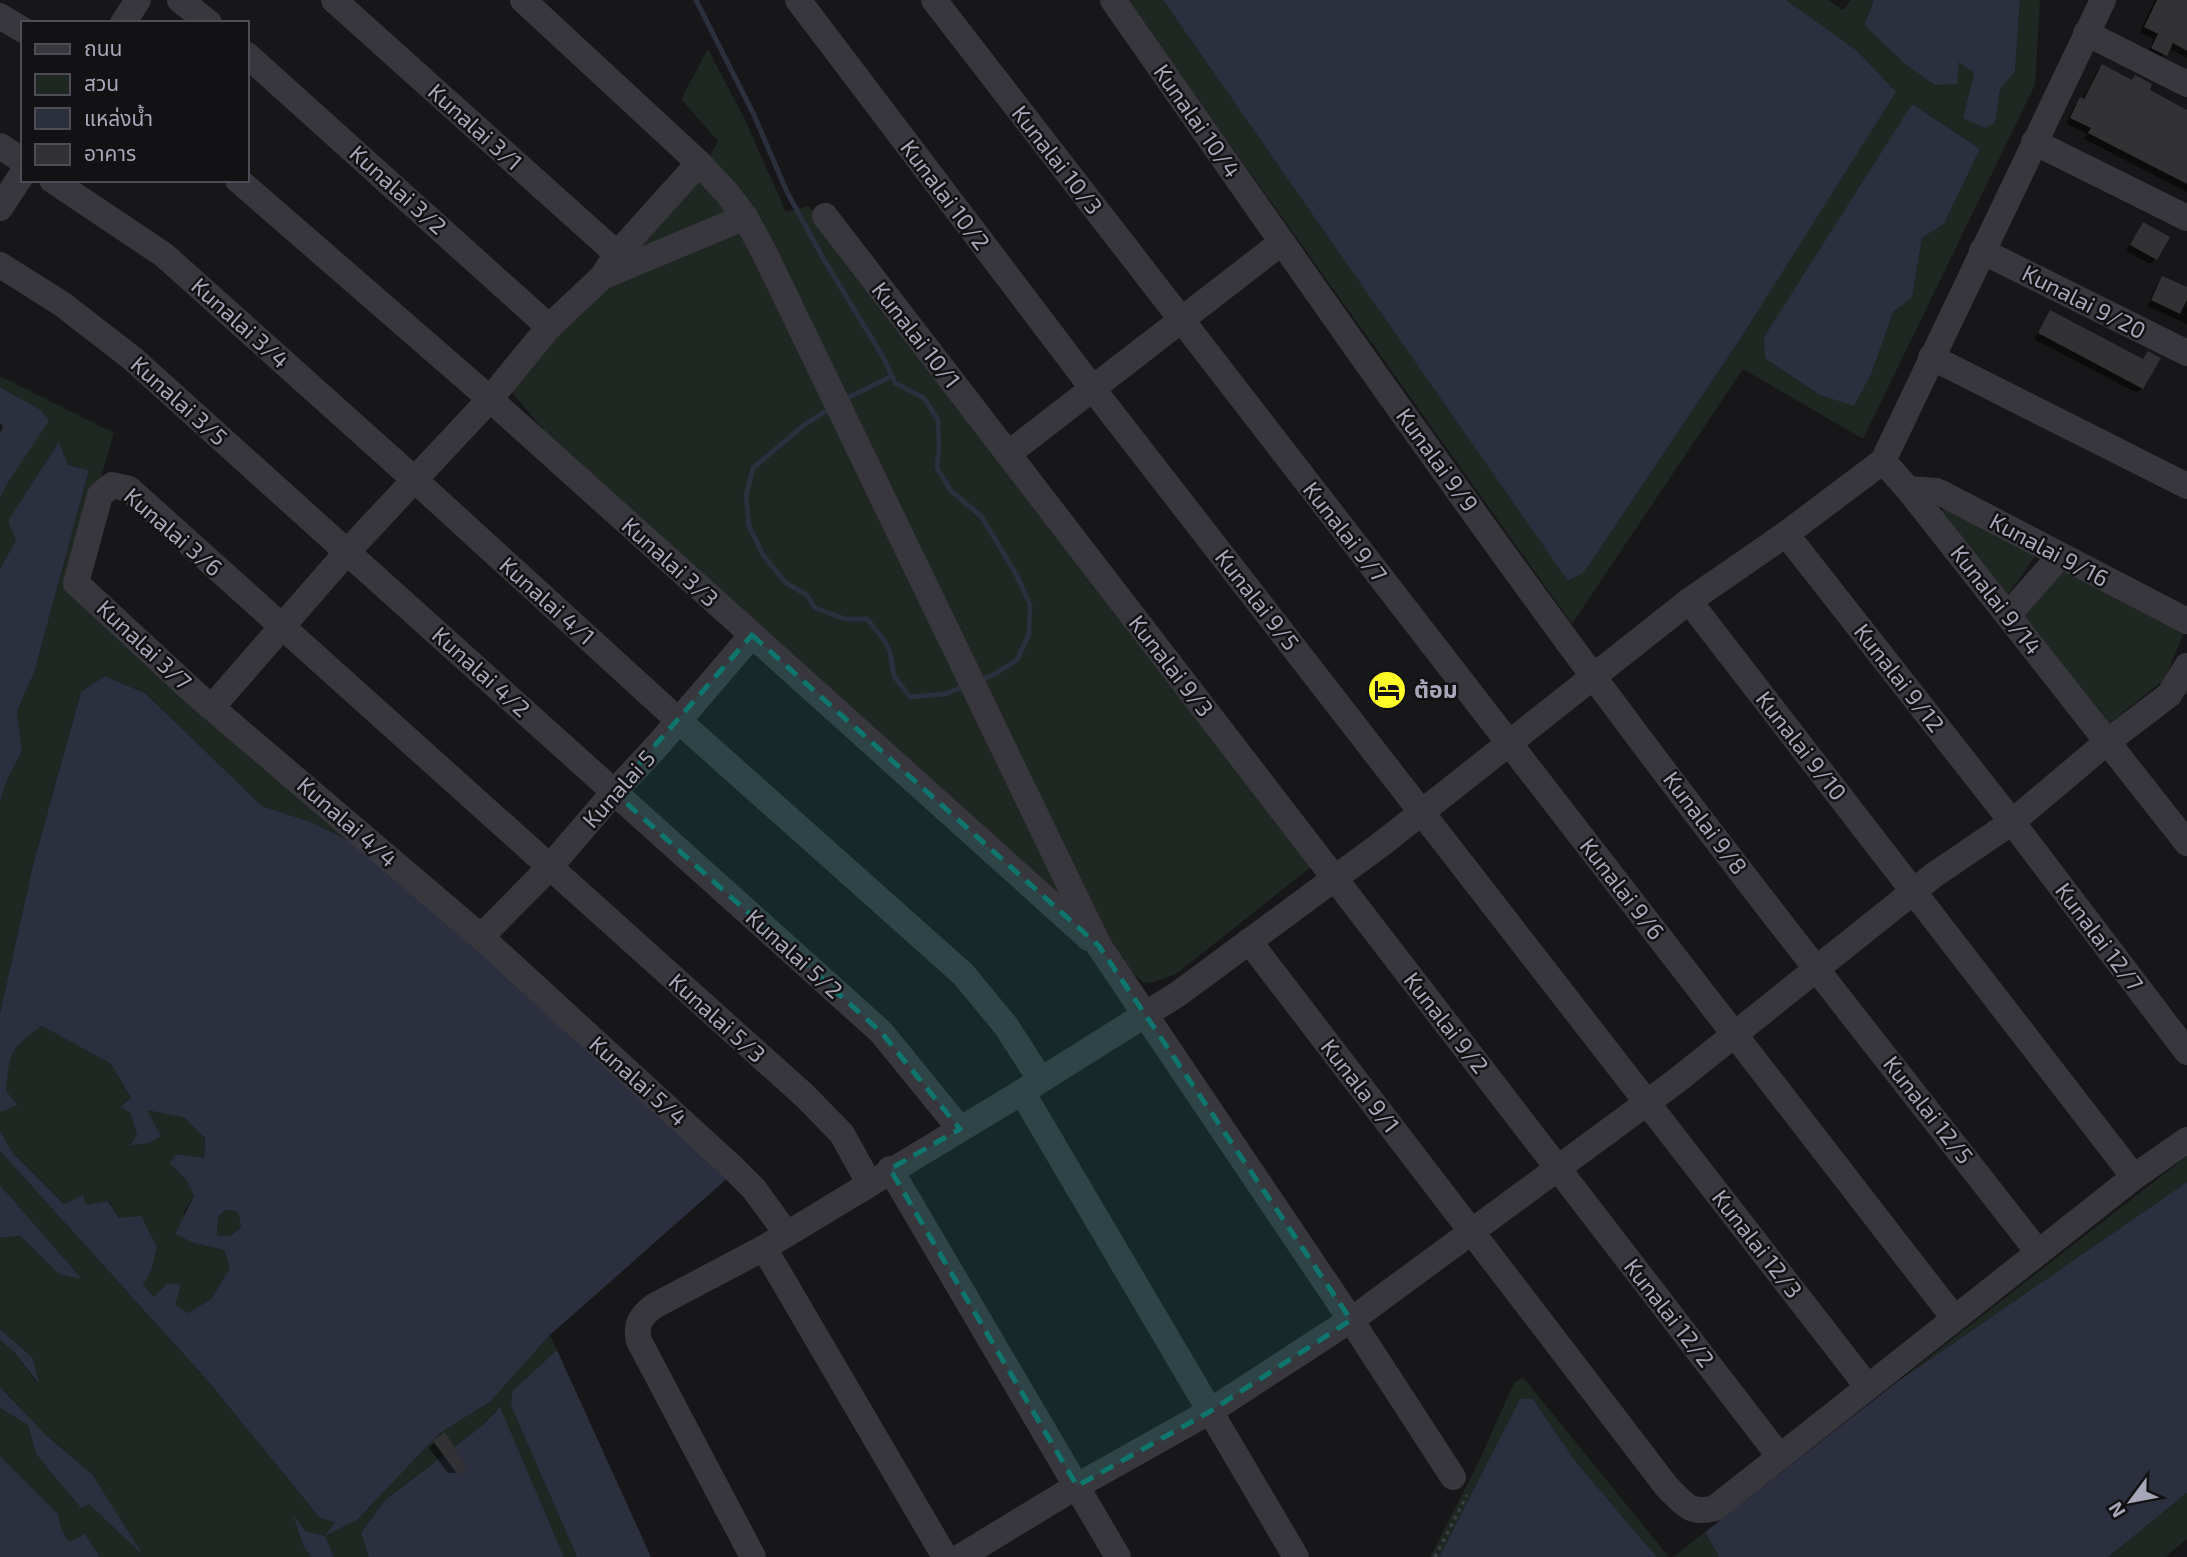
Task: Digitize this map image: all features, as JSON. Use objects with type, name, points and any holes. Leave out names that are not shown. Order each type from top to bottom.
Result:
[{"type":"street","points":[[124,21],[138,0]]},
{"type":"street","points":[[180,0],[206,21]]},
{"type":"street","name":"Kunalai 3/1","points":[[334,0],[617,254]]},
{"type":"street","points":[[523,0],[699,163],[745,217],[1098,946],[1351,1320],[1453,1477]]},
{"type":"street","name":"Kunalai 10/2","points":[[798,0],[1093,389]]},
{"type":"street","name":"Kunalai 10/3","points":[[934,0],[1181,320]]},
{"type":"street","name":"Kunalai 10/4","points":[[1113,0],[1282,242]]},
{"type":"street","points":[[754,1557],[639,1340],[637,1330],[644,1314],[654,1306],[764,1248],[1178,994],[1421,812],[1689,601],[1786,534],[1882,461],[2102,0]]},
{"type":"street","points":[[0,16],[21,29]]},
{"type":"street","points":[[2086,33],[2187,84]]},
{"type":"street","name":"Kunalai 3/2","points":[[248,56],[549,327]]},
{"type":"street","points":[[2034,142],[2187,218]]},
{"type":"street","points":[[0,146],[21,160]]},
{"type":"street","points":[[212,706],[348,551],[416,481],[489,399],[549,327],[602,277],[617,254],[699,163]]},
{"type":"street","points":[[0,208],[21,176]]},
{"type":"street","name":"Kunalai 3/4","points":[[55,182],[164,256],[416,481]]},
{"type":"street","name":"Kunalai 3/3","points":[[240,182],[489,399],[1098,946]]},
{"type":"street","name":"Kunalai 10/1","points":[[825,216],[1008,454]]},
{"type":"street","points":[[602,277],[745,217]]},
{"type":"street","points":[[1008,454],[1282,242]]},
{"type":"street","name":"Kunalai 9/9","points":[[1282,242],[1594,677]]},
{"type":"street","name":"Kunalai 9/20","points":[[1982,251],[2187,353]]},
{"type":"street","name":"Kunalai 3/5","points":[[0,265],[62,304],[133,359],[348,551]]},
{"type":"street","name":"Kunalai 9/7","points":[[1181,320],[1509,744]]},
{"type":"street","points":[[1931,356],[2187,486]]},
{"type":"street","name":"Kunalai 9/5","points":[[1093,389],[1647,1102]]},
{"type":"street","name":"Kunalai 9/3","points":[[1008,454],[1334,878]]},
{"type":"street","name":"Kunalai 9/14","points":[[1882,461],[1908,489],[2187,843]]},
{"type":"street","name":"Kunalai 4/1","points":[[416,481],[679,721],[963,974],[1006,1026],[1031,1086],[1209,1412],[1296,1557]]},
{"type":"street","name":"Kunalai 3/6","points":[[76,583],[100,495],[112,485],[119,485],[128,489],[281,627]]},
{"type":"street","name":"Kunalai 9/16","points":[[1908,489],[1936,491],[1945,495],[2187,621]]},
{"type":"street","name":"Kunalai 9/12","points":[[1786,534],[2012,822]]},
{"type":"street","name":"Kunalai 4/2","points":[[348,551],[614,792]]},
{"type":"street","points":[[2008,615],[2060,556]]},
{"type":"street","name":"Kunalai 3/7","points":[[76,583],[212,706]]},
{"type":"street","name":"Kunalai 9/10","points":[[1689,601],[2134,1177]]},
{"type":"street","name":"Kunalai 5/3","points":[[281,627],[842,1133],[880,1176],[1077,1486],[1118,1557]]},
{"type":"street","name":"Kunalai 5","points":[[481,937],[549,868],[752,635]]},
{"type":"street","points":[[960,1557],[1077,1486],[1209,1412],[1351,1320],[1647,1102],[1913,891],[2012,822],[2169,695],[2187,666]]},
{"type":"street","name":"Kunalai 9/8","points":[[1594,677],[1817,969]]},
{"type":"street","name":"Kunalai 4/4","points":[[212,706],[481,937]]},
{"type":"street","name":"Kunalai 9/6","points":[[1509,744],[1954,1318]]},
{"type":"street","name":"Kunalai 5/2","points":[[614,792],[881,1032],[960,1129]]},
{"type":"street","name":"Kunalai 12/7","points":[[2012,822],[2187,1052]]},
{"type":"street","name":"Kunalai 9/2","points":[[1334,878],[1557,1168]]},
{"type":"street","name":"Kunalai 5/4","points":[[481,937],[731,1166],[754,1189],[786,1233]]},
{"type":"street","name":"Kunala 9/1","points":[[1249,941],[1667,1487],[1690,1509],[1702,1512],[1715,1508],[1780,1457]]},
{"type":"street","name":"Kunalai 12/5","points":[[1817,969],[2038,1252]]},
{"type":"street","name":"Kunalai 12/3","points":[[1647,1102],[1867,1386]]},
{"type":"street","points":[[1780,1457],[2134,1177],[2187,1140]]},
{"type":"street","name":"Kunalai 12/2","points":[[1557,1168],[1780,1457]]},
{"type":"street","points":[[764,1248],[945,1557]]},
{"type":"path","points":[[1435,1557],[1468,1494],[1453,1477]]},
{"type":"highlighted area","points":[[752,635],[1099,946],[1351,1320],[1209,1412],[1077,1486],[890,1169],[960,1129],[881,1032],[614,792]]},
{"type":"green space","points":[[1127,0],[1163,0],[1569,581],[1584,571],[1737,344],[1800,11],[1786,0],[1828,0],[1843,10],[1851,0],[1874,0],[1864,25],[1959,62],[1974,73],[1963,118],[1995,123],[2000,90],[2015,70],[2020,0],[2040,0],[2035,85],[1863,439],[1743,369],[1572,624]],"holes":[[[1912,104],[1980,149],[1944,224],[1922,238],[1912,298],[1893,312]]]},
{"type":"green space","points":[[708,49],[746,122],[786,212],[809,206],[1263,800],[1316,863],[1176,974],[1144,983],[553,441],[509,389],[700,174],[718,141],[681,99]]},
{"type":"green space","points":[[0,376],[114,433],[70,584],[364,848],[311,822],[262,806],[145,693],[104,676],[81,692],[34,861],[0,1013],[0,801],[22,751],[17,711],[34,673],[89,470],[68,465],[59,443],[35,481],[17,539],[0,569],[0,498],[41,410],[0,387]]},
{"type":"green space","points":[[1953,508],[2038,552],[2006,597],[1936,511]]},
{"type":"green space","points":[[2060,566],[2186,628],[2165,679],[2109,724],[2022,613]]},
{"type":"green space","points":[[42,1026],[111,1064],[131,1099],[130,1113],[137,1134],[131,1146],[149,1143],[146,1109],[185,1118],[205,1138],[204,1158],[177,1154],[194,1196],[184,1212],[194,1243],[224,1250],[230,1268],[211,1299],[188,1313],[154,1297],[143,1285],[151,1271],[109,1201],[86,1205],[65,1204],[13,1153],[0,1131],[0,1112],[4,1109],[9,1058],[20,1042]]},
{"type":"green space","points":[[0,1151],[207,1380],[320,1518],[335,1522],[326,1535],[357,1520],[439,1434],[491,1401],[550,1335],[557,1350],[512,1391],[511,1406],[577,1557],[564,1557],[499,1408],[483,1425],[384,1501],[361,1533],[369,1557],[334,1557],[325,1536],[306,1531],[294,1517],[304,1548],[312,1557],[100,1557],[85,1535],[69,1542],[62,1530],[58,1514],[0,1456],[0,1408],[28,1425],[36,1454],[82,1508],[89,1503],[140,1552],[92,1474],[47,1436],[0,1387],[0,1340],[14,1352],[37,1383],[33,1358],[0,1329],[0,1238],[20,1236],[60,1275],[81,1278],[0,1185]]},
{"type":"green space","points":[[2187,1156],[2187,1182],[1897,1382]]},
{"type":"green space","points":[[226,1210],[238,1212],[241,1227],[230,1236],[217,1235],[218,1217]]},
{"type":"green space","points":[[1523,1377],[1669,1557],[1657,1557],[1576,1462],[1533,1399],[1520,1399],[1439,1557],[1430,1557],[1479,1461],[1514,1383]]},
{"type":"green space","points":[[2187,1493],[2187,1539],[2165,1557],[2108,1557]]},
{"type":"green space","points":[[1705,1532],[1719,1557],[1673,1557]]},
{"type":"water","points":[[1163,0],[1786,0],[1856,50],[1896,92],[1737,344],[1584,572],[1568,581]]},
{"type":"water","points":[[1874,0],[2020,0],[2015,71],[2000,90],[1995,123],[1985,128],[1963,118],[1974,73],[1959,62],[1957,84],[1935,85],[1905,64],[1864,25]]},
{"type":"water","points":[[1912,104],[1980,149],[1944,224],[1922,238],[1912,298],[1893,312],[1871,374],[1854,406],[1820,395],[1765,358],[1764,337]]},
{"type":"water","points":[[0,387],[41,410],[49,421],[0,498],[0,433],[3,427],[0,423]]},
{"type":"water","points":[[59,442],[68,465],[89,470],[34,673],[17,711],[22,751],[0,801],[0,569],[16,540],[8,521]]},
{"type":"water","points":[[104,676],[145,693],[262,806],[311,822],[364,848],[730,1176],[550,1335],[491,1401],[439,1434],[357,1520],[325,1536],[335,1522],[320,1518],[207,1380],[0,1151],[0,1131],[13,1153],[64,1204],[83,1195],[86,1205],[108,1201],[119,1218],[141,1216],[157,1247],[151,1271],[143,1285],[154,1297],[168,1283],[181,1285],[175,1305],[188,1313],[211,1299],[230,1268],[224,1250],[194,1243],[175,1234],[194,1196],[186,1179],[169,1163],[177,1154],[204,1158],[205,1138],[185,1118],[147,1110],[161,1136],[149,1143],[130,1146],[137,1134],[130,1113],[121,1107],[131,1098],[111,1064],[42,1026],[13,1052],[6,1091],[18,1105],[0,1112],[0,1013],[34,861],[81,692]],"holes":[[[226,1210],[238,1212],[241,1227],[230,1236],[217,1235],[218,1217]]]},
{"type":"water","points":[[2187,1182],[2187,1493],[2108,1557],[1719,1557],[1705,1532],[1897,1382]]},
{"type":"water","points":[[0,1185],[82,1279],[60,1275],[20,1236],[0,1238]]},
{"type":"water","points":[[0,1329],[33,1358],[39,1384],[14,1352],[0,1340]]},
{"type":"water","points":[[557,1350],[651,1557],[577,1557],[511,1406],[512,1391]]},
{"type":"water","points":[[0,1387],[47,1436],[92,1474],[143,1555],[89,1504],[81,1508],[36,1454],[28,1425],[0,1408]]},
{"type":"water","points":[[1520,1399],[1533,1399],[1576,1462],[1657,1557],[1439,1557]]},
{"type":"water","points":[[500,1407],[564,1557],[369,1557],[361,1533],[384,1501],[483,1425]]},
{"type":"water","points":[[0,1456],[58,1514],[62,1530],[69,1542],[85,1534],[100,1557],[0,1557]]},
{"type":"water","points":[[293,1515],[306,1531],[325,1536],[334,1557],[312,1557],[304,1548]]},
{"type":"building","points":[[2157,0],[2187,0],[2187,51],[2173,43],[2167,56],[2151,48],[2158,34],[2144,27]]},
{"type":"building","points":[[2102,64],[2132,80],[2135,75],[2152,84],[2150,90],[2187,110],[2187,184],[2088,133],[2091,128],[2070,118],[2080,97],[2084,99]]},
{"type":"building","points":[[2143,222],[2170,237],[2157,260],[2130,245]]},
{"type":"building","points":[[2162,276],[2187,287],[2187,300],[2180,314],[2151,300]]},
{"type":"building","points":[[2050,310],[2143,359],[2148,351],[2161,358],[2143,389],[2038,333]]},
{"type":"building","points":[[445,1432],[467,1469],[458,1475],[433,1441]]},
{"type":"waterway","points":[[696,0],[754,115],[787,192],[883,357],[895,383],[924,398],[938,420],[937,468],[951,491],[981,516],[1016,574],[1030,604],[1029,634],[1017,660],[978,681]]},
{"type":"waterway","points":[[843,400],[892,376]]},
{"type":"waterway","points":[[832,407],[804,425],[753,468],[746,496],[749,526],[763,555],[786,583],[807,595],[815,608],[845,619],[867,619],[884,640],[890,652],[894,676],[910,697],[945,694],[965,686]]},
{"type":"place","name":"ต้อม","points":[[1387,690]]}]
